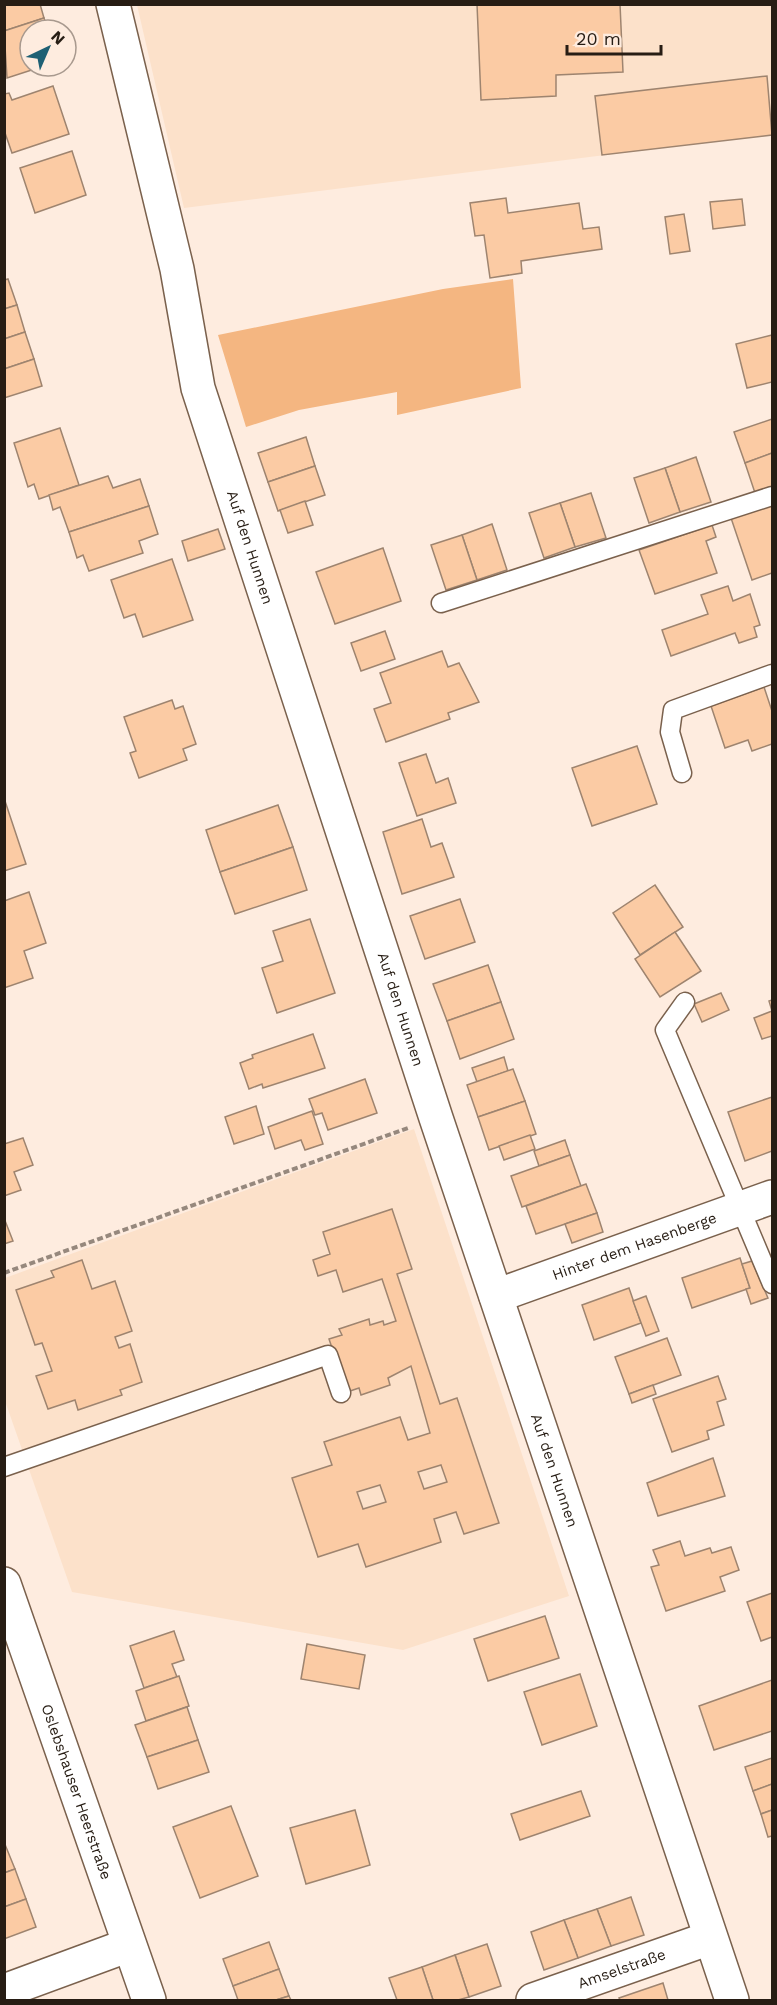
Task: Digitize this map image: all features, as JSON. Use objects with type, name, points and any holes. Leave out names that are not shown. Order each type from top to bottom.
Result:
[{"type":"street","name":"Auf den Hunnen","points":[[113,4],[177,269],[198,388],[436,1118],[732,2001]]},
{"type":"street","name":"Hinter dem Hasenberge","points":[[496,1296],[772,1197]]},
{"type":"street","name":"Oslebshauser Heerstraße","points":[[4,1584],[149,2001]]},
{"type":"street","name":"Amselstraße","points":[[533,2001],[710,1938]]},
{"type":"street","points":[[4,1991],[129,1945]]},
{"type":"lane","points":[[441,603],[772,496]]},
{"type":"lane","points":[[682,773],[670,732],[673,710],[772,674]]},
{"type":"lane","points":[[685,1002],[665,1030],[772,1284]]},
{"type":"lane","points":[[4,1467],[328,1355],[340,1393]]},
{"type":"path","points":[[4,1273],[436,1118]]},
{"type":"shaded area","points":[[137,5],[772,5],[772,134],[184,208]]},
{"type":"shaded area","points":[[513,279],[521,388],[397,415],[397,392],[299,410],[246,427],[218,335],[443,289]]},
{"type":"shaded area","points":[[414,1129],[569,1596],[403,1650],[72,1592],[5,1401],[5,1278]]},
{"type":"building","points":[[4,4],[40,4],[44,18],[18,18],[18,26],[4,31]]},
{"type":"building","points":[[477,4],[620,4],[623,72],[556,75],[556,96],[481,100]]},
{"type":"building","points":[[18,26],[18,74],[7,78],[4,31]]},
{"type":"building","points":[[767,76],[772,135],[602,155],[595,96]]},
{"type":"building","points":[[53,86],[69,134],[12,153],[4,130],[4,94],[9,93],[12,100]]},
{"type":"building","points":[[72,151],[86,195],[35,213],[20,168]]},
{"type":"building","points":[[506,198],[508,213],[579,203],[583,229],[599,227],[602,249],[521,261],[522,273],[490,278],[484,235],[475,236],[470,203]]},
{"type":"building","points":[[742,199],[745,225],[713,229],[710,202]]},
{"type":"building","points":[[684,214],[690,251],[670,254],[665,217]]},
{"type":"building","points":[[8,279],[17,305],[4,309],[4,280]]},
{"type":"building","points":[[17,305],[25,332],[4,339],[4,309]]},
{"type":"building","points":[[25,332],[34,359],[4,369],[4,339]]},
{"type":"building","points":[[772,335],[772,382],[747,388],[736,344]]},
{"type":"building","points":[[34,359],[42,386],[4,398],[4,369]]},
{"type":"building","points":[[772,419],[772,453],[745,463],[734,432]]},
{"type":"building","points":[[60,428],[79,485],[39,499],[34,484],[28,487],[14,443]]},
{"type":"building","points":[[306,437],[315,466],[268,482],[258,453]]},
{"type":"building","points":[[772,453],[772,498],[755,493],[745,463]]},
{"type":"building","points":[[696,457],[711,502],[680,512],[665,468]]},
{"type":"building","points":[[315,466],[325,495],[278,511],[268,482]]},
{"type":"building","points":[[665,468],[680,512],[649,523],[634,478]]},
{"type":"building","points":[[108,476],[113,488],[140,479],[149,506],[69,532],[60,507],[53,510],[49,495]]},
{"type":"building","points":[[591,493],[606,538],[575,547],[560,503]]},
{"type":"building","points":[[305,501],[313,525],[288,533],[280,510]]},
{"type":"building","points":[[560,503],[575,547],[544,558],[529,513]]},
{"type":"building","points":[[772,504],[772,573],[752,580],[731,518]]},
{"type":"building","points":[[149,506],[158,534],[139,541],[143,553],[89,571],[83,555],[77,558],[69,532]]},
{"type":"building","points":[[492,524],[507,570],[477,580],[462,535]]},
{"type":"building","points":[[712,525],[716,537],[706,541],[717,573],[655,594],[639,550]]},
{"type":"building","points":[[218,529],[225,549],[188,561],[182,541]]},
{"type":"building","points":[[462,535],[477,580],[446,590],[431,545]]},
{"type":"building","points":[[383,548],[401,601],[335,624],[316,572]]},
{"type":"building","points":[[172,559],[193,620],[143,637],[135,614],[124,618],[111,580]]},
{"type":"building","points":[[728,586],[733,601],[750,594],[760,625],[754,627],[757,637],[739,643],[735,633],[671,656],[662,630],[708,614],[701,595]]},
{"type":"building","points":[[385,631],[395,659],[361,671],[351,643]]},
{"type":"building","points":[[442,651],[448,667],[459,663],[479,702],[448,713],[450,719],[386,742],[374,709],[391,703],[380,673]]},
{"type":"building","points":[[764,687],[772,711],[772,744],[752,751],[748,740],[725,748],[711,706]]},
{"type":"building","points":[[172,700],[175,709],[183,706],[196,744],[183,749],[187,760],[139,778],[130,753],[136,751],[124,717]]},
{"type":"building","points":[[637,746],[657,804],[592,826],[572,768]]},
{"type":"building","points":[[426,754],[436,783],[448,778],[456,803],[417,816],[399,763]]},
{"type":"building","points":[[4,798],[26,864],[4,871]]},
{"type":"building","points":[[278,805],[293,847],[220,872],[206,830]]},
{"type":"building","points":[[422,819],[431,847],[442,843],[454,877],[402,894],[383,832]]},
{"type":"building","points":[[293,847],[307,890],[235,914],[220,872]]},
{"type":"building","points":[[655,885],[683,927],[640,955],[613,913]]},
{"type":"building","points":[[29,892],[46,943],[24,951],[33,978],[4,988],[4,901]]},
{"type":"building","points":[[460,899],[475,942],[425,959],[410,916]]},
{"type":"building","points":[[310,919],[335,993],[277,1013],[262,968],[283,961],[273,931]]},
{"type":"building","points":[[675,932],[701,971],[660,997],[635,959]]},
{"type":"building","points":[[488,965],[501,1002],[447,1021],[433,984]]},
{"type":"building","points":[[721,993],[729,1010],[702,1022],[694,1004]]},
{"type":"building","points":[[501,1002],[514,1039],[460,1059],[447,1021]]},
{"type":"building","points":[[772,1011],[772,1036],[762,1039],[754,1018]]},
{"type":"building","points":[[313,1034],[325,1068],[263,1088],[262,1084],[249,1089],[240,1063],[253,1058],[252,1055]]},
{"type":"building","points":[[504,1057],[508,1071],[477,1082],[472,1068]]},
{"type":"building","points":[[513,1069],[525,1101],[478,1117],[467,1085]]},
{"type":"building","points":[[365,1079],[377,1113],[328,1130],[322,1113],[315,1115],[309,1099]]},
{"type":"building","points":[[772,1097],[772,1151],[745,1161],[728,1112]]},
{"type":"building","points":[[525,1101],[536,1134],[489,1150],[478,1117]]},
{"type":"building","points":[[256,1106],[264,1134],[234,1144],[225,1117]]},
{"type":"building","points":[[312,1111],[323,1144],[305,1150],[301,1140],[275,1149],[268,1127]]},
{"type":"building","points":[[530,1135],[535,1149],[504,1160],[499,1146]]},
{"type":"building","points":[[23,1138],[33,1165],[14,1172],[21,1190],[4,1196],[4,1144]]},
{"type":"building","points":[[565,1140],[570,1155],[539,1166],[534,1151]]},
{"type":"building","points":[[570,1155],[581,1186],[522,1207],[511,1176]]},
{"type":"building","points":[[586,1184],[597,1213],[536,1234],[526,1206]]},
{"type":"building","points":[[392,1209],[412,1269],[397,1274],[440,1404],[457,1398],[499,1523],[464,1534],[456,1512],[434,1519],[441,1542],[366,1567],[358,1544],[318,1557],[292,1478],[332,1465],[324,1442],[400,1417],[408,1440],[430,1433],[411,1366],[388,1378],[390,1385],[361,1395],[359,1388],[347,1392],[329,1339],[342,1335],[339,1329],[369,1319],[370,1325],[383,1321],[384,1325],[396,1321],[382,1279],[343,1292],[336,1270],[318,1276],[313,1260],[330,1254],[323,1232]],"holes":[[[441,1465],[447,1482],[424,1489],[418,1472]],[[380,1485],[386,1502],[363,1509],[357,1492]]]},
{"type":"building","points":[[597,1213],[603,1232],[572,1243],[565,1224]]},
{"type":"building","points":[[4,1218],[13,1241],[4,1244]]},
{"type":"building","points":[[740,1258],[750,1288],[692,1308],[682,1278]]},
{"type":"building","points":[[82,1260],[92,1289],[115,1281],[132,1331],[115,1337],[119,1348],[130,1344],[142,1382],[120,1390],[122,1395],[78,1410],[75,1400],[48,1409],[36,1376],[52,1371],[42,1343],[35,1345],[16,1290],[54,1277],[51,1271]]},
{"type":"building","points":[[752,1261],[768,1298],[751,1304],[746,1289],[750,1288],[742,1264]]},
{"type":"building","points":[[629,1288],[641,1323],[594,1340],[582,1305]]},
{"type":"building","points":[[646,1296],[659,1331],[646,1336],[633,1301]]},
{"type":"building","points":[[667,1338],[681,1375],[629,1394],[615,1357]]},
{"type":"building","points":[[718,1376],[726,1399],[717,1402],[724,1425],[707,1431],[709,1439],[672,1452],[653,1399]]},
{"type":"building","points":[[653,1385],[656,1394],[632,1403],[629,1394]]},
{"type":"building","points":[[713,1458],[725,1496],[658,1516],[647,1483]]},
{"type":"building","points":[[680,1541],[685,1556],[710,1548],[712,1553],[731,1547],[739,1570],[720,1577],[725,1591],[666,1611],[651,1567],[659,1565],[653,1550]]},
{"type":"building","points":[[772,1593],[772,1637],[761,1641],[747,1602]]},
{"type":"building","points":[[545,1616],[559,1658],[488,1681],[474,1639]]},
{"type":"building","points":[[174,1631],[184,1660],[172,1664],[177,1677],[144,1688],[130,1646]]},
{"type":"building","points":[[307,1644],[365,1655],[359,1689],[301,1679]]},
{"type":"building","points":[[580,1674],[597,1726],[542,1745],[524,1692]]},
{"type":"building","points":[[179,1676],[189,1706],[146,1721],[136,1691]]},
{"type":"building","points":[[772,1680],[772,1731],[714,1750],[699,1706]]},
{"type":"building","points":[[187,1707],[198,1740],[147,1757],[135,1725]]},
{"type":"building","points":[[198,1740],[209,1772],[158,1789],[147,1757]]},
{"type":"building","points":[[772,1758],[772,1784],[753,1791],[745,1767]]},
{"type":"building","points":[[772,1784],[772,1810],[761,1814],[753,1791]]},
{"type":"building","points":[[581,1791],[590,1816],[520,1840],[511,1814]]},
{"type":"building","points":[[231,1806],[258,1876],[200,1898],[173,1827]]},
{"type":"building","points":[[355,1810],[370,1865],[306,1884],[290,1828]]},
{"type":"building","points":[[772,1810],[772,1836],[768,1837],[761,1814]]},
{"type":"building","points":[[4,1842],[15,1869],[4,1873]]},
{"type":"building","points":[[15,1869],[26,1899],[4,1907],[4,1873]]},
{"type":"building","points":[[631,1897],[644,1935],[611,1946],[597,1909]]},
{"type":"building","points":[[26,1899],[36,1927],[4,1939],[4,1907]]},
{"type":"building","points":[[597,1909],[611,1946],[578,1958],[564,1920]]},
{"type":"building","points":[[564,1920],[578,1958],[544,1970],[531,1932]]},
{"type":"building","points":[[269,1942],[279,1969],[233,1986],[223,1959]]},
{"type":"building","points":[[487,1944],[501,1986],[469,1997],[455,1955]]},
{"type":"building","points":[[455,1955],[469,1997],[458,2000],[433,2000],[422,1967]]},
{"type":"building","points":[[422,1967],[433,2000],[397,2000],[389,1978]]},
{"type":"building","points":[[279,1969],[289,1996],[276,2000],[238,2000],[233,1986]]},
{"type":"building","points":[[663,1983],[668,2000],[620,2000],[619,1998]]},
{"type":"building","points":[[289,1996],[291,2000],[276,2000]]}]
